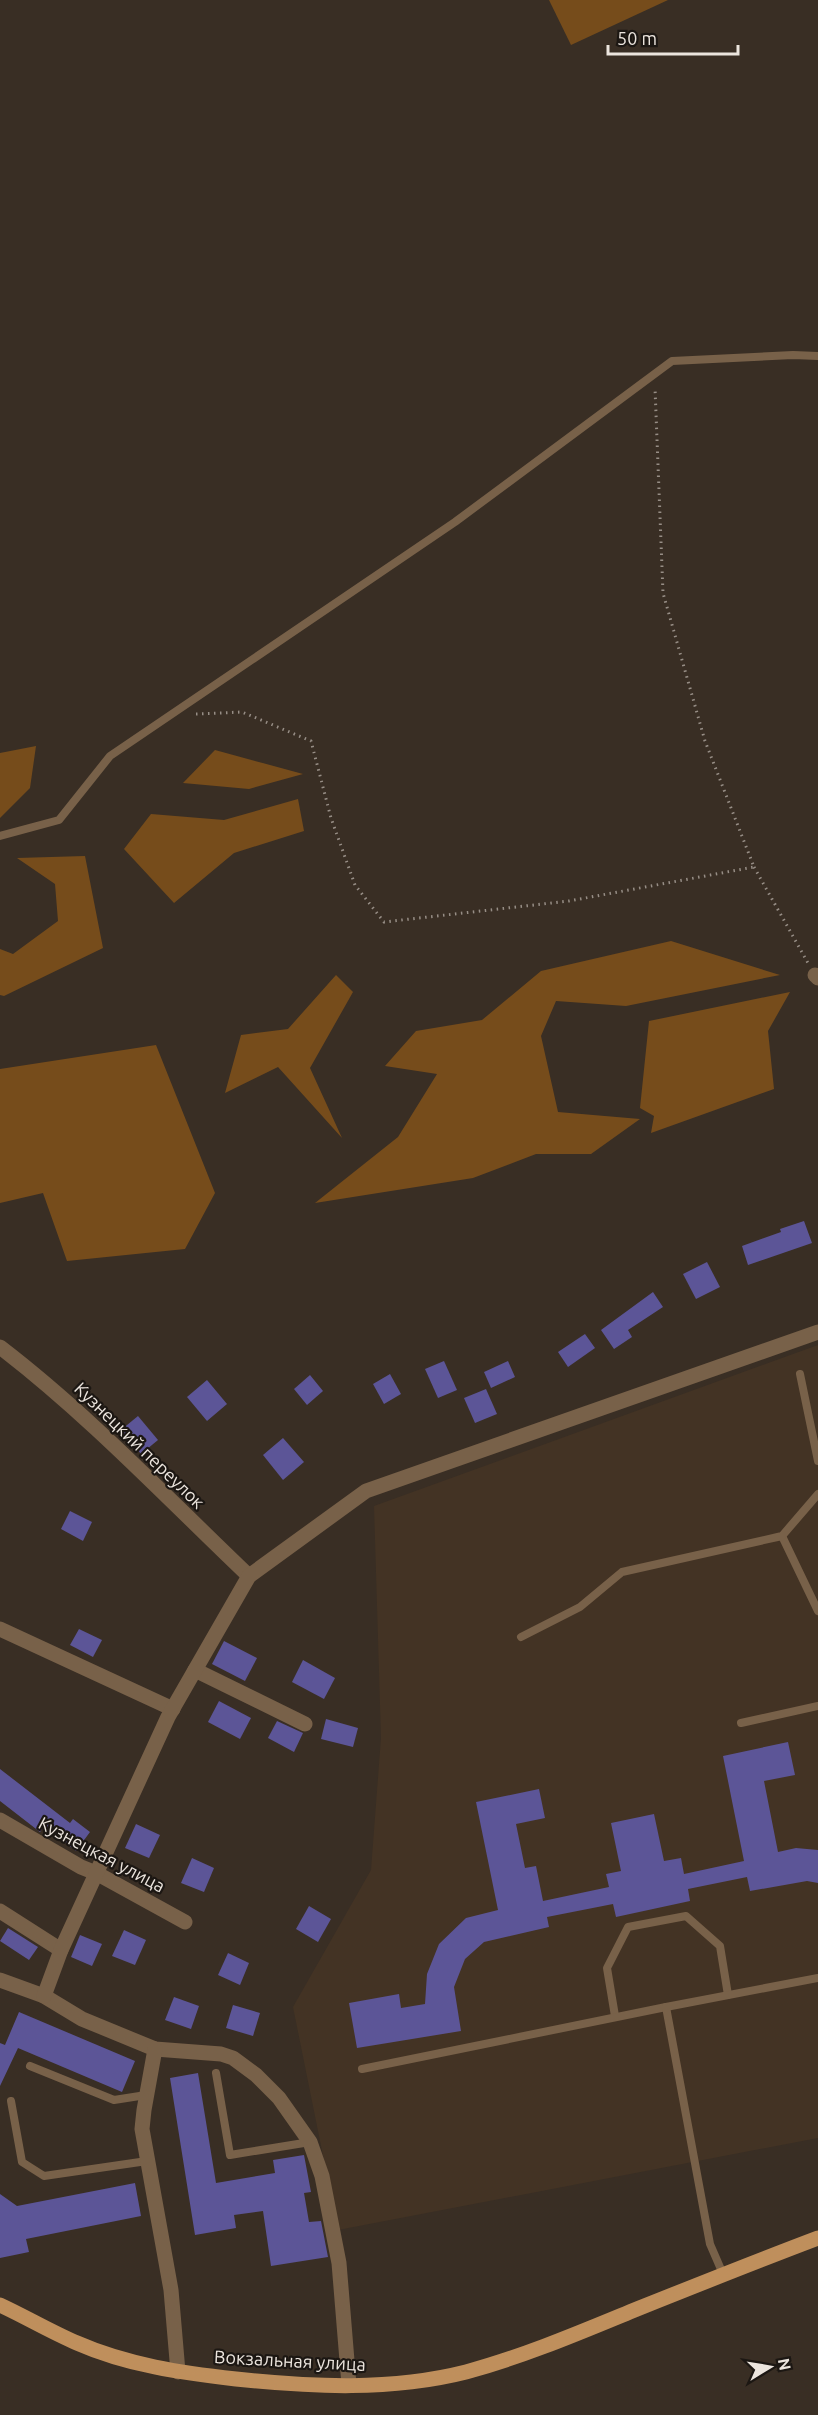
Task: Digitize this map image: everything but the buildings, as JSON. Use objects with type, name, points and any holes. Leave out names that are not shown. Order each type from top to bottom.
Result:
[{"type":"main road","name":"Вокзальная улица","points":[[0,2305],[78,2343],[128,2360],[178,2372],[268,2382],[388,2384],[431,2379],[475,2369],[568,2337],[818,2238]]},
{"type":"street","points":[[44,1996],[61,1950],[96,1872],[173,1709],[249,1576],[366,1491],[818,1332]]},
{"type":"street","name":"Кузнецкий переулок","points":[[0,1347],[105,1434],[249,1576]]},
{"type":"street","points":[[0,1629],[173,1709]]},
{"type":"street","points":[[195,1671],[305,1724]]},
{"type":"street","name":"Кузнецкая улица","points":[[0,1820],[81,1868],[96,1872],[185,1922]]},
{"type":"street","points":[[0,1911],[61,1950]]},
{"type":"street","points":[[0,1980],[44,1996],[82,2019],[155,2049],[221,2054],[234,2058],[256,2075],[279,2098],[310,2142],[322,2176],[339,2263],[349,2385]]},
{"type":"street","points":[[155,2049],[142,2129],[171,2290],[178,2372]]},
{"type":"lane","points":[[0,836],[59,820],[110,756],[455,522],[672,361],[793,355],[818,356]]},
{"type":"lane","points":[[800,1374],[818,1461]]},
{"type":"lane","points":[[520,1637],[580,1607],[622,1572],[782,1536],[818,1494]]},
{"type":"lane","points":[[782,1536],[818,1611]]},
{"type":"lane","points":[[741,1723],[818,1706]]},
{"type":"lane","points":[[615,2016],[607,1968],[628,1927],[663,1920],[686,1916],[720,1946],[728,1995]]},
{"type":"lane","points":[[363,2069],[615,2016],[818,1978]]},
{"type":"lane","points":[[666,2007],[710,2244],[723,2274]]},
{"type":"lane","points":[[30,2066],[114,2100],[146,2096]]},
{"type":"lane","points":[[216,2073],[230,2155],[310,2142]]},
{"type":"lane","points":[[10,2101],[22,2162],[44,2176],[147,2161]]},
{"type":"path","points":[[655,374],[663,592],[705,741],[754,867],[816,976]]},
{"type":"path","points":[[171,715],[242,712],[311,741],[331,819],[355,885],[384,922],[569,901],[754,867]]},
{"type":"shaded area","points":[[549,0],[668,0],[571,45]]},
{"type":"shaded area","points":[[36,746],[30,788],[0,818],[0,753]]},
{"type":"shaded area","points":[[215,750],[303,774],[249,789],[183,783]]},
{"type":"shaded area","points":[[298,799],[304,831],[234,853],[174,903],[124,849],[151,814],[224,820]]},
{"type":"shaded area","points":[[85,856],[103,948],[4,996],[0,995],[0,949],[13,954],[58,921],[55,884],[17,858]]},
{"type":"shaded area","points":[[671,941],[780,975],[626,1006],[556,1001],[541,1036],[558,1112],[640,1119],[591,1154],[536,1154],[473,1178],[315,1203],[398,1137],[437,1074],[385,1066],[416,1031],[482,1020],[541,971]]},
{"type":"shaded area","points":[[336,975],[353,992],[310,1068],[342,1138],[278,1067],[225,1093],[241,1035],[288,1029]]},
{"type":"shaded area","points":[[790,992],[768,1031],[774,1089],[651,1133],[654,1116],[640,1108],[649,1021]]},
{"type":"shaded area","points":[[156,1045],[215,1193],[185,1249],[67,1261],[43,1193],[0,1203],[0,1069]]},
{"type":"shaded area","points":[[818,1345],[818,2138],[338,2230],[293,2007],[371,1870],[381,1738],[374,1506]]}]
